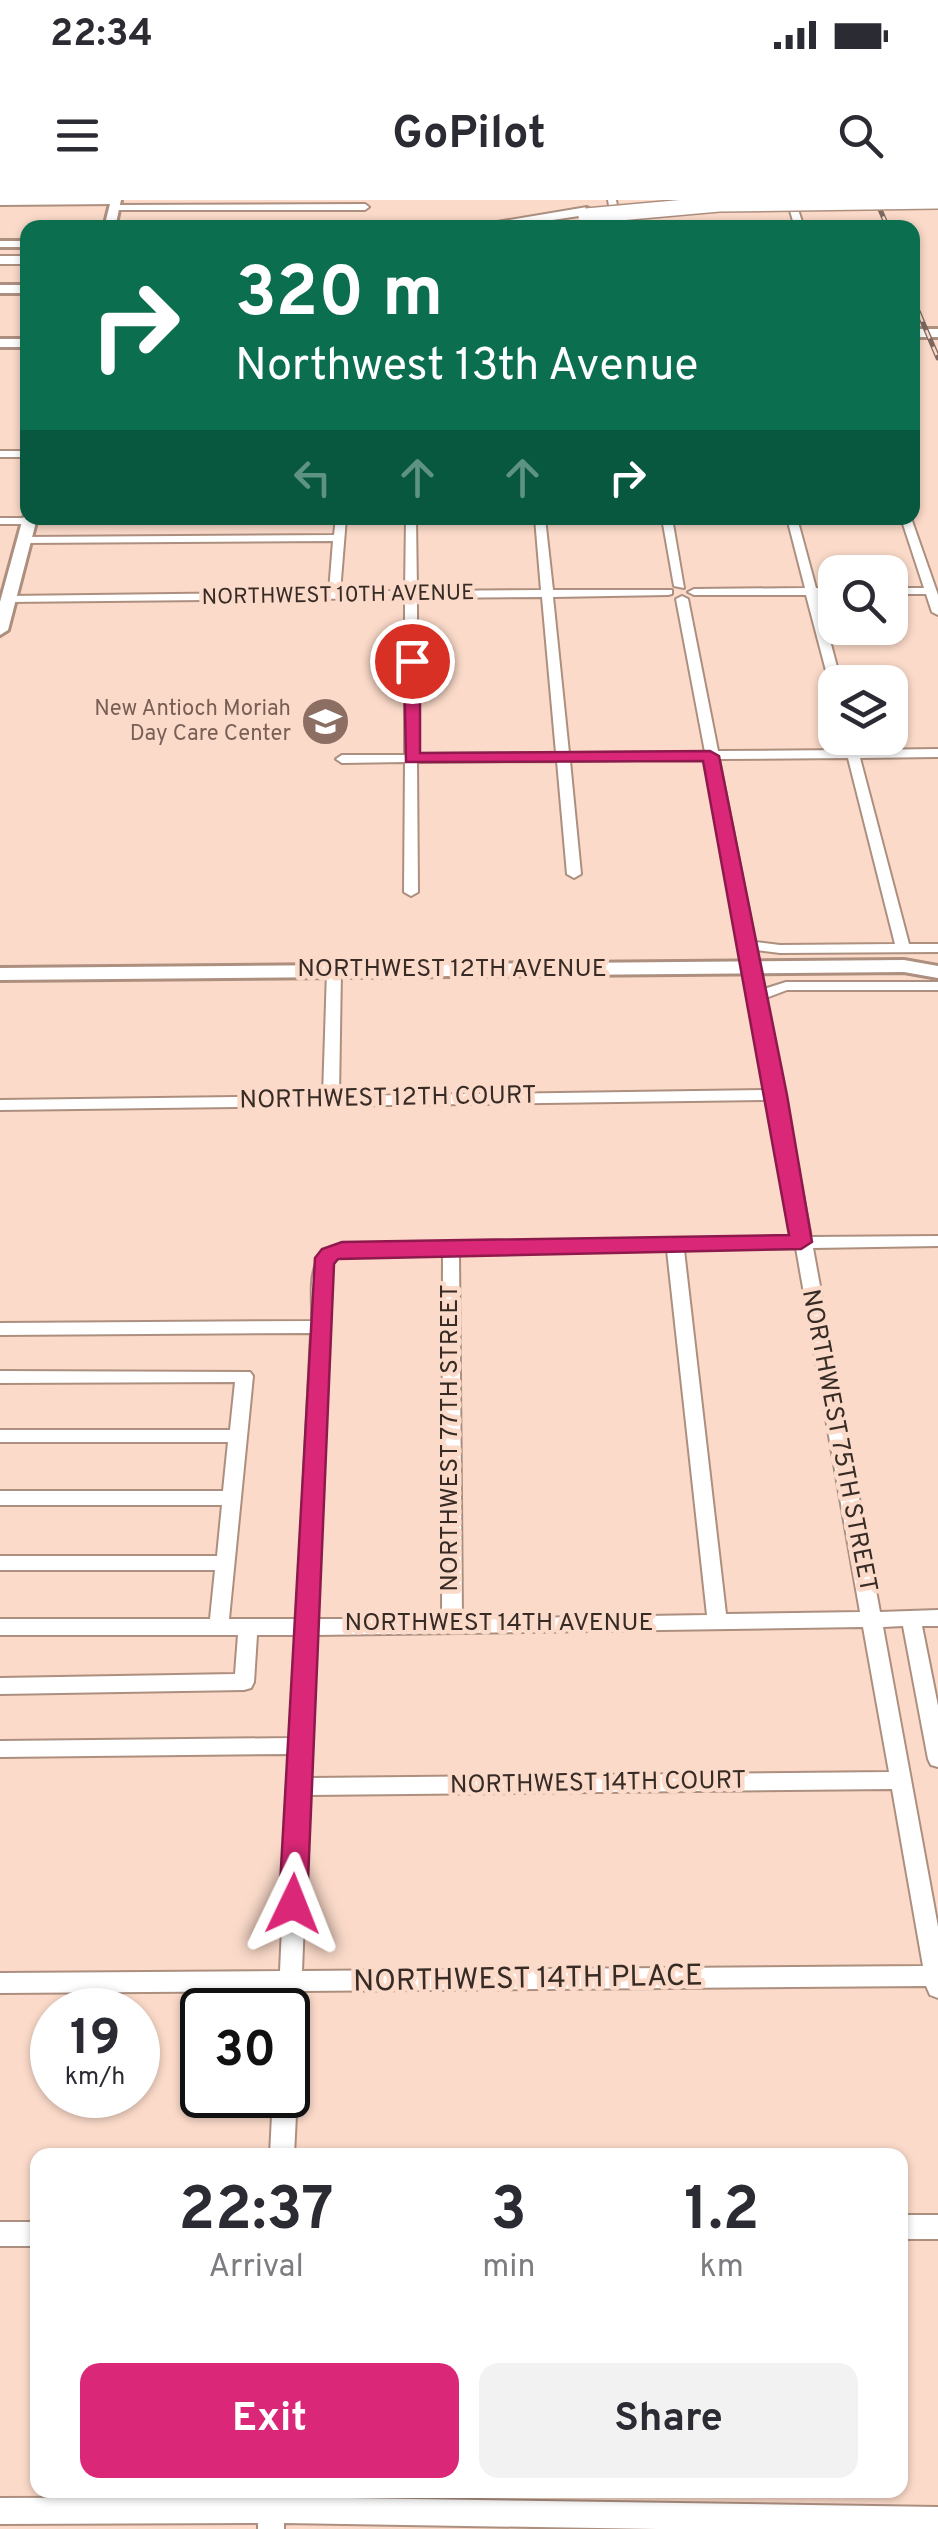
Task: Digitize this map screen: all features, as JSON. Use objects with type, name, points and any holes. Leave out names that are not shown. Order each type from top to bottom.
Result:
[{"type":"highway","points":[[593,220],[727,200]]},
{"type":"highway","points":[[604,220],[938,205]]},
{"type":"main road","points":[[0,630],[6,594],[28,525]]},
{"type":"main road","name":"NORTHWEST 12TH AVENUE","points":[[0,974],[751,968],[904,957],[938,960]]},
{"type":"main road","name":"NORTHWEST 12TH AVENUE","points":[[904,957],[938,972]]},
{"type":"street","points":[[0,202],[365,203]]},
{"type":"street","points":[[334,596],[341,525]]},
{"type":"street","points":[[411,892],[412,525]]},
{"type":"street","points":[[541,525],[574,874]]},
{"type":"street","name":"NORTHWEST 75TH STREET","points":[[668,525],[777,1095],[937,1982]]},
{"type":"street","points":[[794,525],[831,665]]},
{"type":"street","points":[[908,525],[938,612]]},
{"type":"street","points":[[24,540],[340,538]]},
{"type":"street","name":"NORTHWEST 10TH AVENUE","points":[[6,594],[412,596],[818,591]]},
{"type":"street","points":[[908,591],[930,591]]},
{"type":"street","points":[[908,753],[938,753]]},
{"type":"street","points":[[342,758],[818,754]]},
{"type":"street","points":[[853,755],[904,957]]},
{"type":"street","name":"NORTHWEST 12TH AVENUE","points":[[747,945],[904,957],[938,948]]},
{"type":"street","points":[[331,1100],[334,971]]},
{"type":"street","points":[[756,996],[786,986],[938,986]]},
{"type":"street","name":"NORTHWEST 12TH COURT","points":[[0,1105],[777,1095]]},
{"type":"street","points":[[290,1988],[323,1263],[330,1254],[342,1249],[938,1240]]},
{"type":"street","points":[[676,1244],[717,1621]]},
{"type":"street","name":"NORTHWEST 77TH STREET","points":[[450,1248],[452,1628]]},
{"type":"street","points":[[0,1329],[320,1327]]},
{"type":"street","points":[[0,1376],[244,1376],[219,1626]]},
{"type":"street","points":[[0,1436],[238,1436]]},
{"type":"street","points":[[0,1498],[232,1498]]},
{"type":"street","points":[[0,1563],[226,1562]]},
{"type":"street","points":[[911,1618],[938,1760]]},
{"type":"street","name":"NORTHWEST 14TH AVENUE","points":[[0,1626],[452,1628],[938,1618]]},
{"type":"street","points":[[0,1686],[244,1682],[248,1626]]},
{"type":"street","points":[[0,1748],[301,1746]]},
{"type":"street","name":"NORTHWEST 14TH COURT","points":[[298,1787],[900,1780]]},
{"type":"street","name":"NORTHWEST 14TH PLACE","points":[[0,1984],[937,1982]]},
{"type":"street","points":[[282,2148],[283,2118]]},
{"type":"street","points":[[908,2227],[938,2227]]},
{"type":"street","points":[[0,2234],[30,2234]]},
{"type":"street","points":[[0,2512],[272,2510],[938,2520]]},
{"type":"railway","points":[[876,200],[885,220]]},
{"type":"railway","points":[[920,316],[938,358]]},
{"type":"place","name":"New Antioch Moriah Day Care Center","points":[[326,722]]},
{"type":"route","points":[[293,1904],[323,1263],[330,1254],[342,1249],[801,1242],[777,1095],[710,756],[412,758],[412,661]]}]
